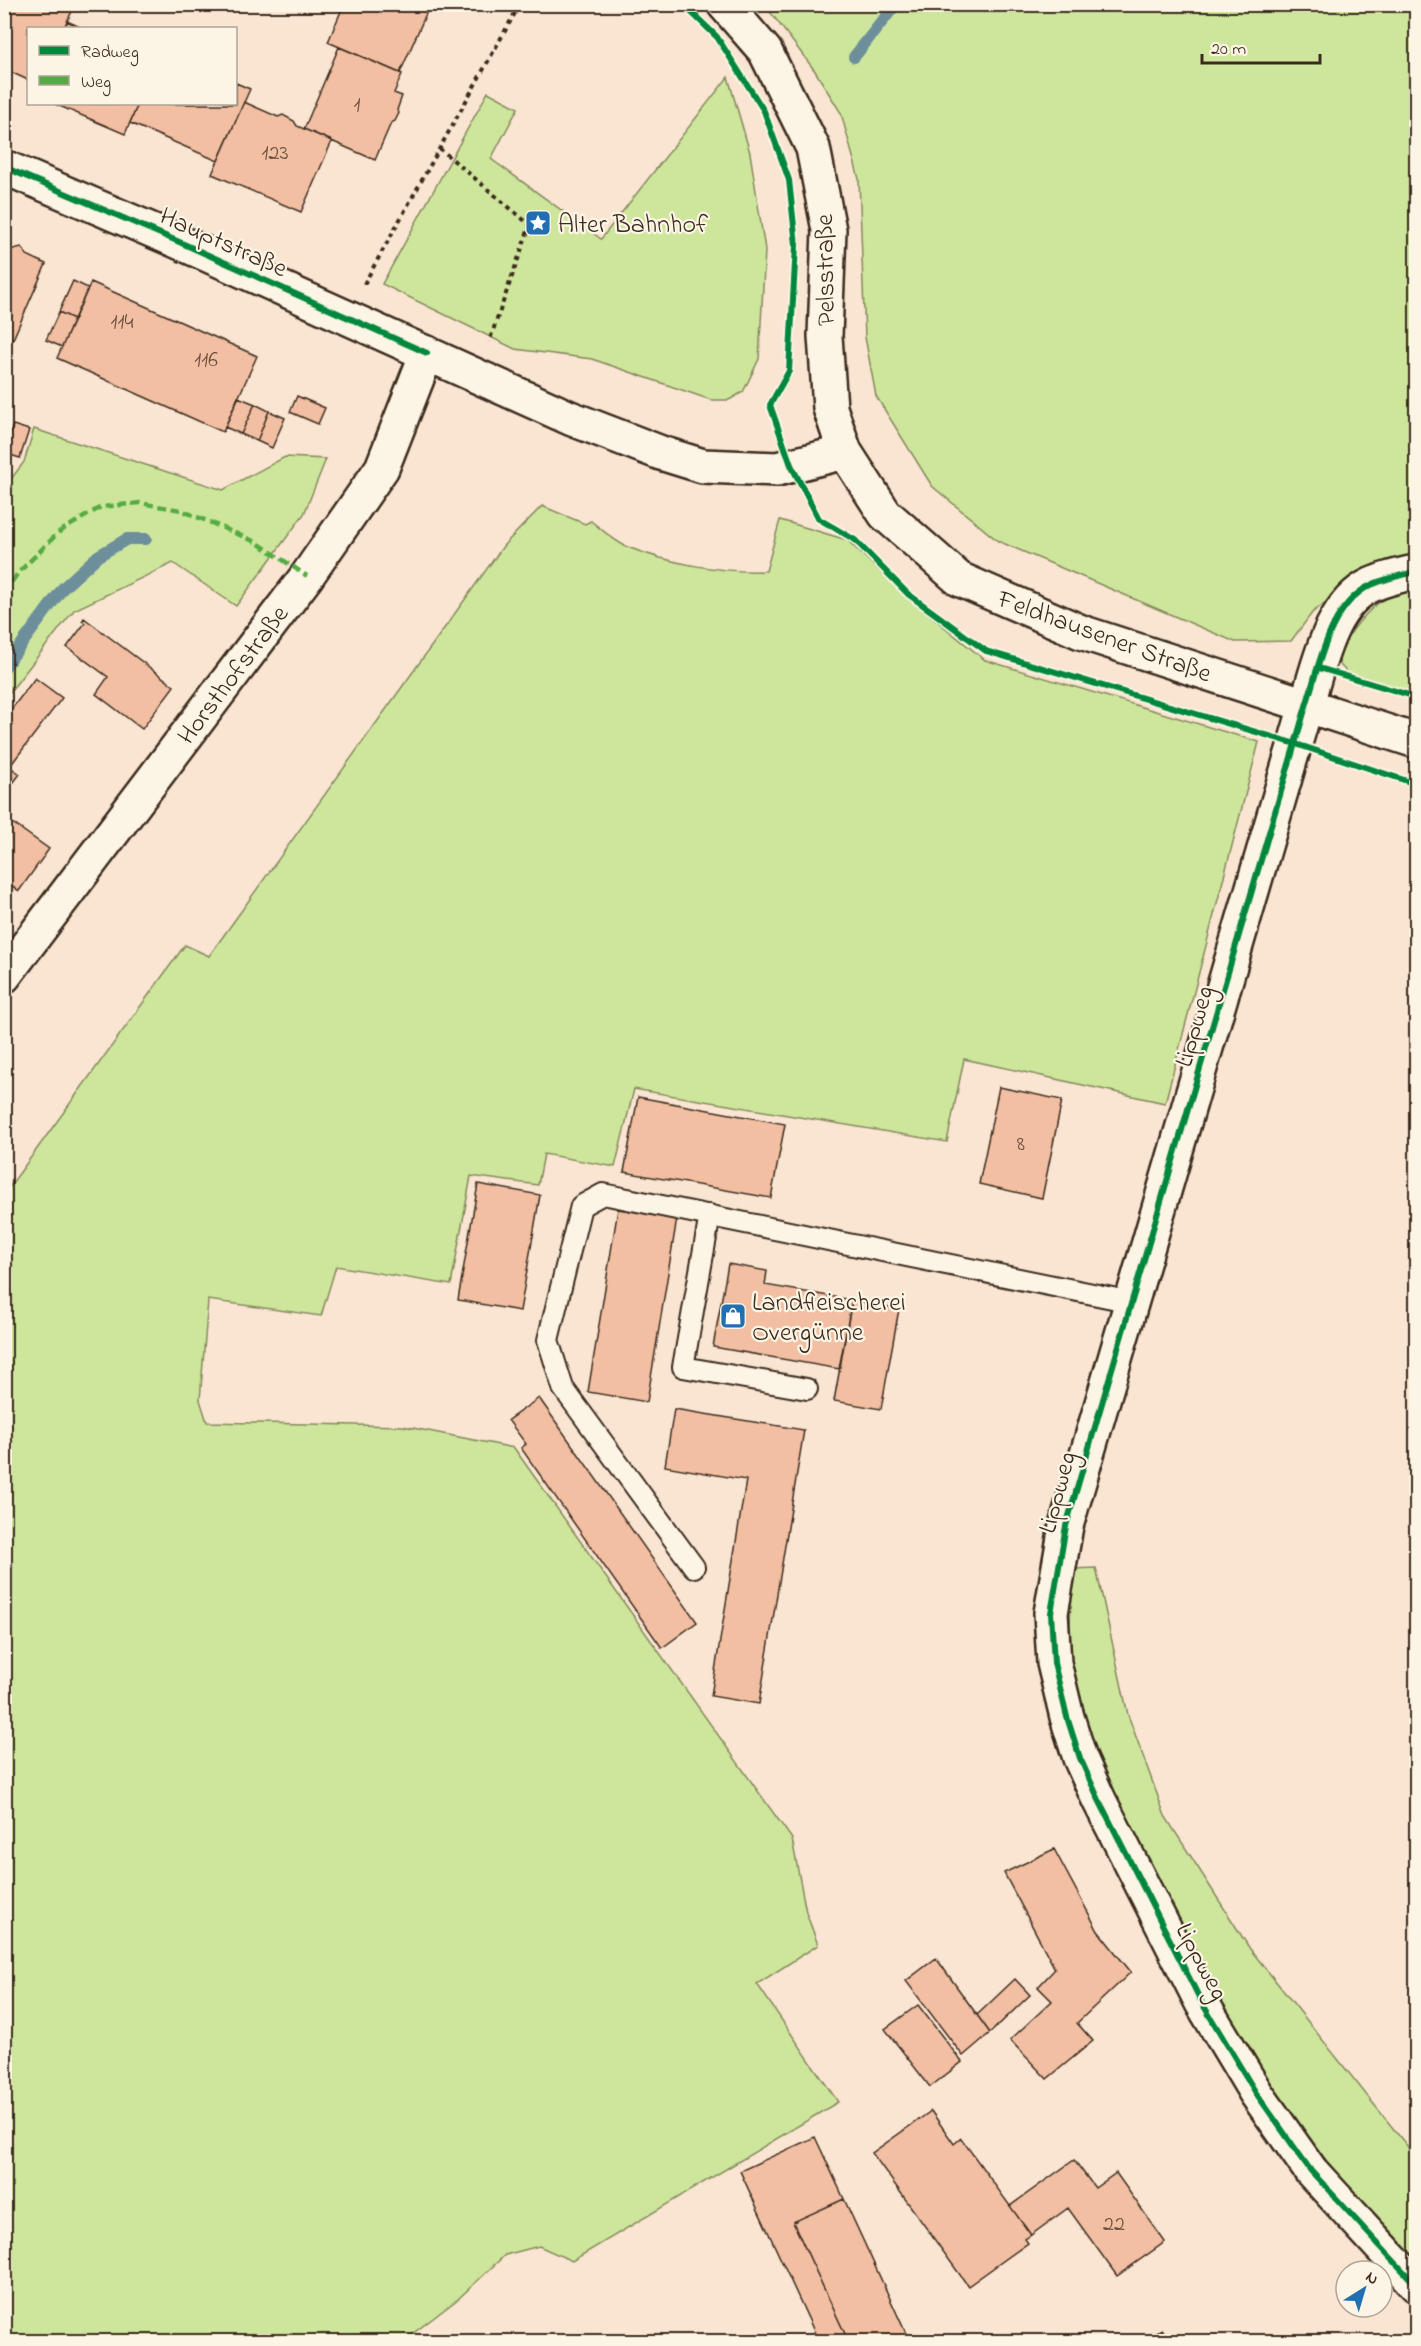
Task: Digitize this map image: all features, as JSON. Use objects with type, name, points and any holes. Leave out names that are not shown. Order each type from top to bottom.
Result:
[{"type":"street","name":"Pelsstraße","points":[[724,4],[765,51],[813,148],[829,230],[825,336],[830,408],[845,452]]},
{"type":"street","name":"Hauptstraße","points":[[4,167],[177,241],[589,426],[661,453],[703,466],[777,469],[845,452]]},
{"type":"street","name":"Horsthofstraße","points":[[4,976],[306,576],[382,468],[427,353]]},
{"type":"street","name":"Feldhausener Straße","points":[[845,452],[885,514],[959,579],[1081,632],[1416,741]]},
{"type":"street","name":"Lippweg","points":[[1416,572],[1369,586],[1349,603],[1334,624],[1306,706],[1066,1526],[1051,1613],[1054,1663],[1080,1758],[1140,1884],[1202,2003],[1256,2093],[1311,2171],[1416,2285]]},
{"type":"lane","points":[[694,1567],[563,1388],[548,1340],[581,1206],[603,1194],[1132,1302]]},
{"type":"lane","points":[[710,1215],[683,1367],[807,1389]]},
{"type":"path","points":[[346,317],[520,4]]},
{"type":"path","points":[[439,148],[530,225],[478,376]]},
{"type":"green space","points":[[771,4],[1416,5],[1416,553],[1353,580],[1312,613],[1291,641],[1235,642],[998,541],[932,486],[876,396],[865,337],[859,179],[841,113],[815,71],[768,9]]},
{"type":"green space","points":[[728,77],[750,153],[765,250],[759,359],[743,392],[729,400],[711,400],[592,359],[515,349],[382,284],[488,92],[518,108],[491,159],[601,239]]},
{"type":"green space","points":[[34,429],[223,490],[285,457],[326,459],[304,514],[236,606],[173,563],[74,610],[5,698],[5,487],[24,462]]},
{"type":"green space","points":[[542,506],[585,524],[591,521],[625,546],[694,566],[766,571],[780,520],[847,540],[900,591],[985,660],[1259,742],[1165,1103],[964,1059],[947,1142],[634,1089],[615,1167],[544,1154],[538,1185],[471,1176],[451,1285],[336,1266],[321,1316],[208,1300],[200,1400],[207,1422],[403,1426],[514,1448],[792,1839],[806,1912],[818,1945],[757,1984],[838,2102],[572,2261],[539,2246],[505,2255],[458,2299],[403,2341],[5,2341],[5,1193],[185,945],[209,956],[504,545]]},
{"type":"green space","points":[[1416,591],[1416,693],[1346,672],[1340,665],[1339,658],[1347,640],[1360,621],[1380,602],[1398,594]]},
{"type":"green space","points":[[1096,1568],[1128,1715],[1165,1816],[1250,1949],[1416,2157],[1416,2264],[1366,2210],[1306,2135],[1232,2025],[1147,1867],[1092,1741],[1069,1652],[1072,1569]]},
{"type":"building","points":[[4,4],[58,4],[72,11],[64,27],[27,27],[27,80],[4,69]]},
{"type":"building","points":[[344,4],[421,4],[428,9],[400,73],[328,42]]},
{"type":"building","points":[[67,21],[80,27],[64,27]]},
{"type":"building","points":[[339,47],[402,74],[394,93],[402,96],[397,110],[399,113],[395,121],[391,123],[375,160],[304,129]]},
{"type":"building","points":[[237,83],[250,89],[218,161],[130,123],[138,105],[237,105]]},
{"type":"building","points":[[244,102],[278,117],[283,115],[294,121],[297,126],[332,141],[301,212],[212,174]]},
{"type":"building","points":[[57,105],[138,105],[125,134]]},
{"type":"building","points":[[4,247],[10,250],[21,247],[27,255],[46,264],[13,339],[4,335]]},
{"type":"building","points":[[73,281],[88,288],[74,319],[59,312]]},
{"type":"building","points":[[91,282],[257,356],[223,432],[57,358]]},
{"type":"building","points":[[59,312],[74,319],[62,347],[46,340]]},
{"type":"building","points":[[297,396],[325,408],[318,424],[290,412]]},
{"type":"building","points":[[238,397],[255,404],[241,434],[225,427]]},
{"type":"building","points":[[255,404],[269,411],[257,441],[241,434]]},
{"type":"building","points":[[269,411],[285,418],[272,448],[257,441]]},
{"type":"building","points":[[13,425],[29,430],[20,458],[4,453]]},
{"type":"building","points":[[84,618],[174,686],[142,729],[96,694],[108,677],[67,647],[85,623],[82,621]]},
{"type":"building","points":[[35,678],[62,698],[10,766],[4,763],[4,719]]},
{"type":"building","points":[[4,763],[20,774],[4,795]]},
{"type":"building","points":[[4,817],[49,849],[19,891],[4,880]]},
{"type":"building","points":[[999,1087],[1062,1100],[1042,1198],[979,1184]]},
{"type":"building","points":[[638,1097],[785,1124],[771,1198],[624,1172]]},
{"type":"building","points":[[478,1184],[540,1195],[520,1311],[458,1300]]},
{"type":"building","points":[[618,1209],[677,1218],[647,1402],[588,1392]]},
{"type":"building","points":[[728,1264],[767,1271],[765,1285],[852,1300],[839,1369],[713,1347]]},
{"type":"building","points":[[852,1300],[899,1309],[881,1409],[834,1401]]},
{"type":"building","points":[[539,1398],[697,1622],[662,1648],[521,1448],[526,1444],[508,1420]]},
{"type":"building","points":[[674,1409],[804,1430],[759,1704],[711,1696],[746,1480],[665,1466]]},
{"type":"building","points":[[1054,1849],[1098,1931],[1131,1972],[1077,2023],[1093,2041],[1047,2079],[1010,2040],[1052,2001],[1038,1987],[1055,1969],[1004,1873]]},
{"type":"building","points":[[936,1958],[990,2033],[963,2056],[906,1981]]},
{"type":"building","points":[[1015,1979],[1030,1995],[990,2033],[977,2015]]},
{"type":"building","points":[[918,2005],[962,2062],[930,2087],[885,2029]]},
{"type":"building","points":[[931,2111],[954,2144],[961,2138],[1031,2235],[1025,2239],[1028,2243],[968,2286],[872,2153]]},
{"type":"building","points":[[815,2137],[844,2199],[793,2222],[846,2336],[835,2342],[819,2342],[740,2171]]},
{"type":"building","points":[[1074,2160],[1095,2188],[1116,2173],[1165,2242],[1117,2276],[1068,2208],[1031,2235],[1010,2206]]},
{"type":"building","points":[[844,2199],[910,2342],[835,2342],[846,2336],[793,2222]]},
{"type":"building","points":[[1162,2329],[1171,2342],[1146,2342]]},
{"type":"waterway","points":[[854,57],[896,4]]},
{"type":"waterway","points":[[4,668],[63,588],[98,556],[127,539],[146,539]]},
{"type":"marked path","points":[[4,593],[18,573],[59,532],[101,507],[140,503],[181,510],[256,542],[307,576]]},
{"type":"cycle path","points":[[683,4],[717,37],[764,111],[789,180],[796,245],[789,371],[770,405],[791,465],[819,519],[855,540],[908,594],[986,651],[1296,744],[1416,784]]},
{"type":"cycle path","points":[[4,167],[177,241],[427,353]]},
{"type":"cycle path","points":[[1416,572],[1382,580],[1357,594],[1335,622],[1321,655],[1066,1526],[1051,1613],[1054,1663],[1080,1758],[1202,2003],[1256,2093],[1311,2171],[1416,2285]]},
{"type":"cycle path","points":[[1319,668],[1416,697]]},
{"type":"place","name":"Alter Bahnhof","points":[[538,223]]},
{"type":"place","name":"Landfleischerei Overgünne","points":[[733,1316]]}]
